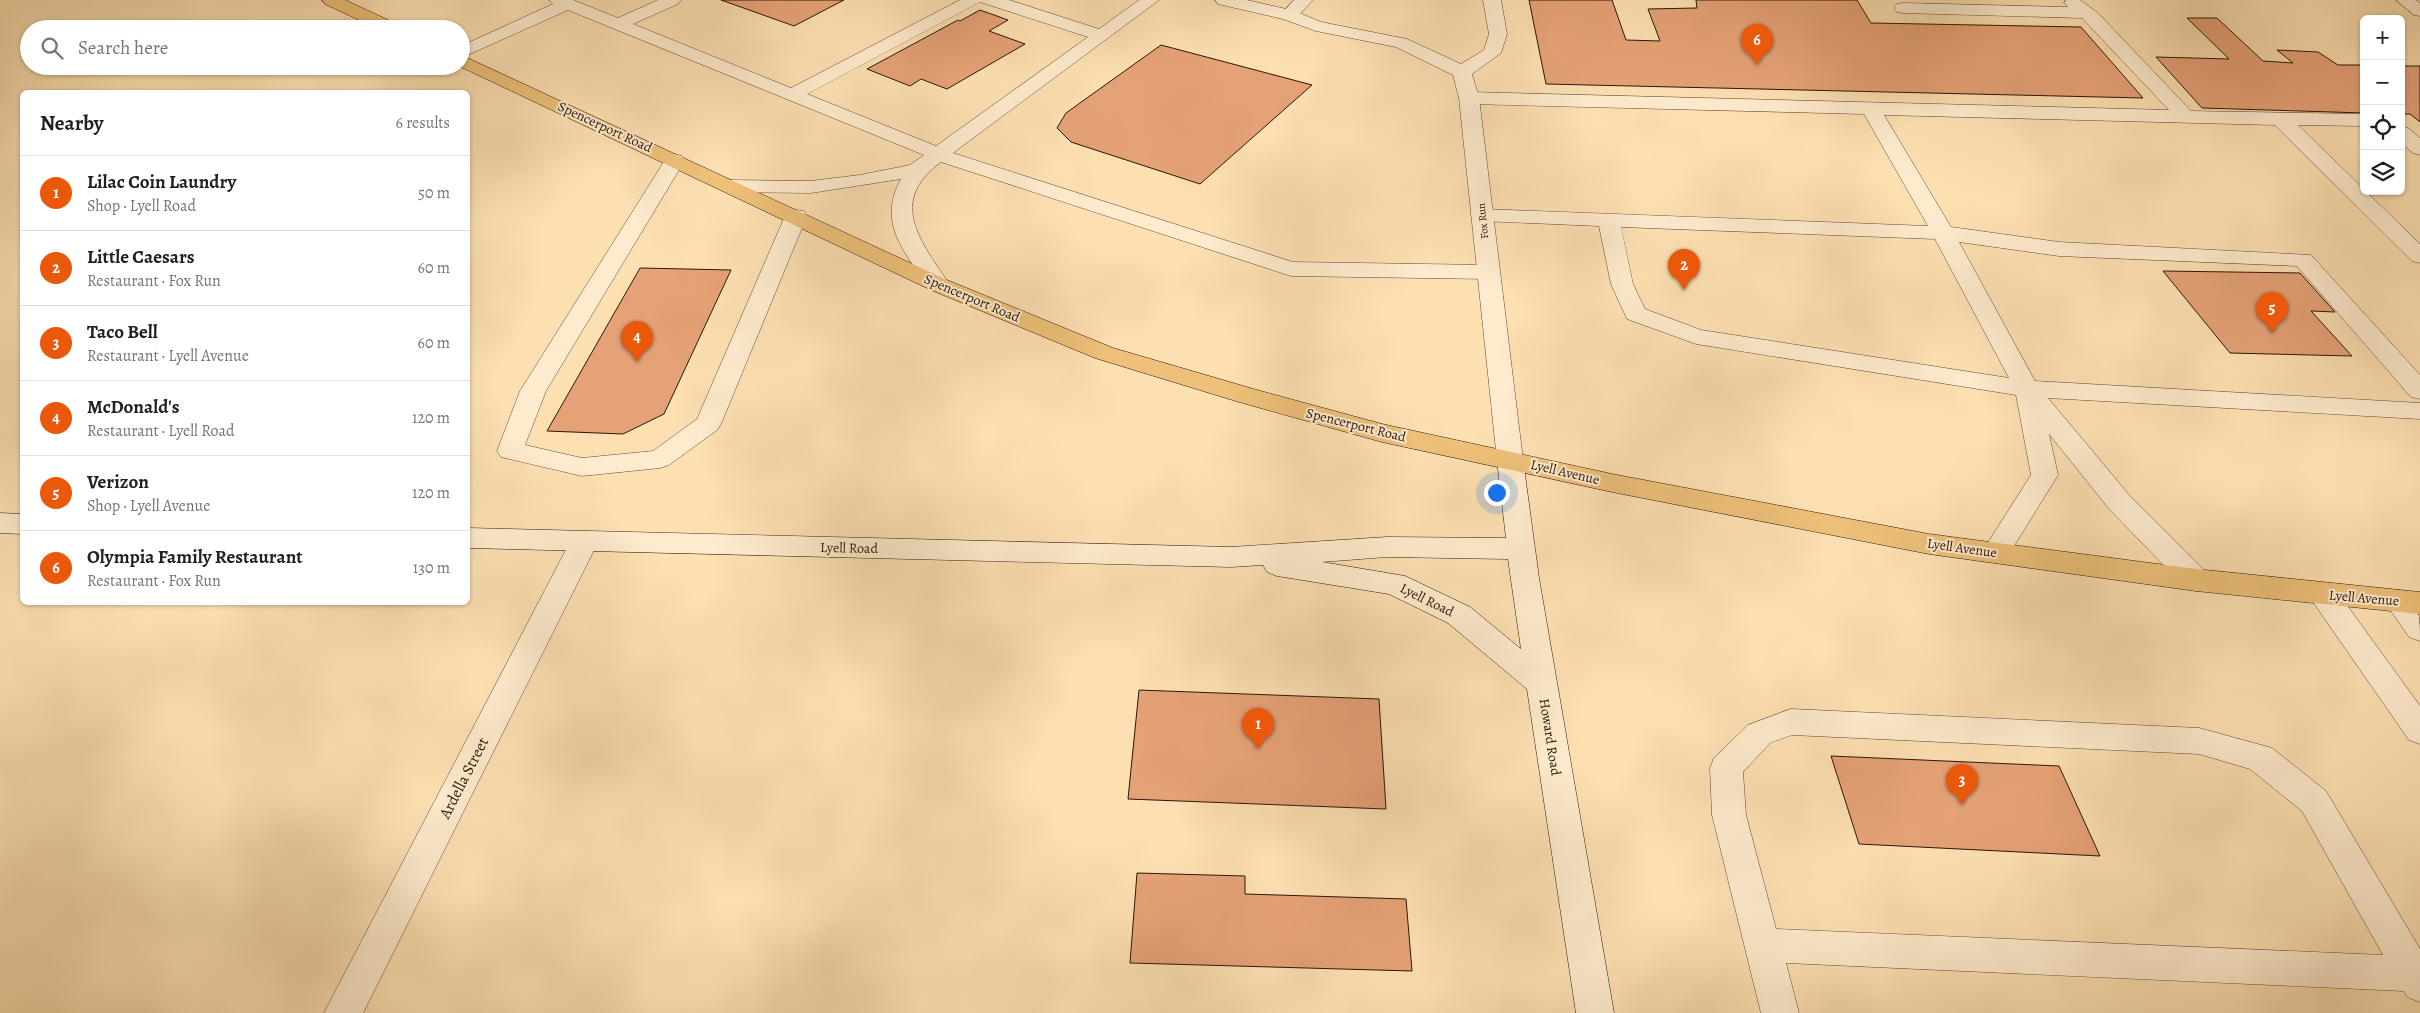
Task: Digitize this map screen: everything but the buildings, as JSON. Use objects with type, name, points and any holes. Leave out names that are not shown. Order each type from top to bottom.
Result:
[{"type":"main road","points":[[331,0],[374,20]]},
{"type":"main road","name":"Spencerport Road","points":[[470,64],[796,216],[938,285],[1123,359],[1366,429],[1510,460]]},
{"type":"main road","name":"Lyell Avenue","points":[[1510,460],[1612,483],[1929,544],[2196,580],[2409,602]]},
{"type":"street","points":[[619,24],[672,0]]},
{"type":"street","points":[[791,95],[973,0]]},
{"type":"street","points":[[987,0],[1016,7],[1101,35]]},
{"type":"street","points":[[730,186],[811,187],[860,182],[917,170],[1150,0]]},
{"type":"street","points":[[1224,0],[1288,15],[1316,26],[1401,43],[1462,72],[1492,53],[1498,34],[1492,0]]},
{"type":"street","points":[[1288,15],[1304,0]]},
{"type":"street","points":[[2070,0],[2086,13],[2186,117]]},
{"type":"street","points":[[2405,0],[2420,12]]},
{"type":"street","points":[[470,48],[563,2],[938,155],[1291,269],[1488,272]]},
{"type":"street","points":[[1903,8],[2086,13]]},
{"type":"street","points":[[1101,16],[1119,22]]},
{"type":"street","name":"Fox Run","points":[[1462,72],[1469,98],[1510,460]]},
{"type":"street","points":[[1469,98],[2360,120]]},
{"type":"street","points":[[1870,108],[1943,233],[2027,389],[2120,503],[2196,580]]},
{"type":"street","points":[[2280,119],[2420,256]]},
{"type":"street","points":[[2405,136],[2420,149]]},
{"type":"street","points":[[675,160],[533,391],[510,451],[582,467],[660,458],[708,424],[796,216]]},
{"type":"street","points":[[917,170],[902,200],[902,218],[912,246],[938,285]]},
{"type":"street","points":[[1482,215],[1943,233],[2060,249],[2303,260],[2420,391]]},
{"type":"street","points":[[1609,220],[1622,284],[1635,314],[1696,337],[2027,389],[2420,411]]},
{"type":"street","points":[[1996,552],[2045,475],[2027,389]]},
{"type":"street","name":"Howard Road","points":[[1510,460],[1542,683],[1594,1013]]},
{"type":"street","points":[[0,523],[20,524]]},
{"type":"street","name":"Lyell Road","points":[[470,538],[1232,557],[1387,547],[1522,549]]},
{"type":"street","name":"Ardella Street","points":[[344,1013],[584,542]]},
{"type":"street","name":"Lyell Road","points":[[1232,557],[1395,584],[1458,615],[1542,683]]},
{"type":"street","points":[[2323,594],[2420,731]]},
{"type":"street","points":[[2409,602],[2420,629]]},
{"type":"street","points":[[1780,1013],[1729,815],[1726,768],[1759,734],[1791,722],[2199,741],[2260,758],[2314,801],[2417,979]]},
{"type":"street","points":[[1762,944],[2417,979]]},
{"type":"place","name":"Olympia Family Restaurant","points":[[1757,65]]},
{"type":"place","name":"Little Caesars","points":[[1684,290]]},
{"type":"place","name":"Verizon","points":[[2272,333]]},
{"type":"place","name":"McDonald's","points":[[637,362]]},
{"type":"place","name":"Lilac Coin Laundry","points":[[1258,749]]},
{"type":"place","name":"Taco Bell","points":[[1962,805]]}]
